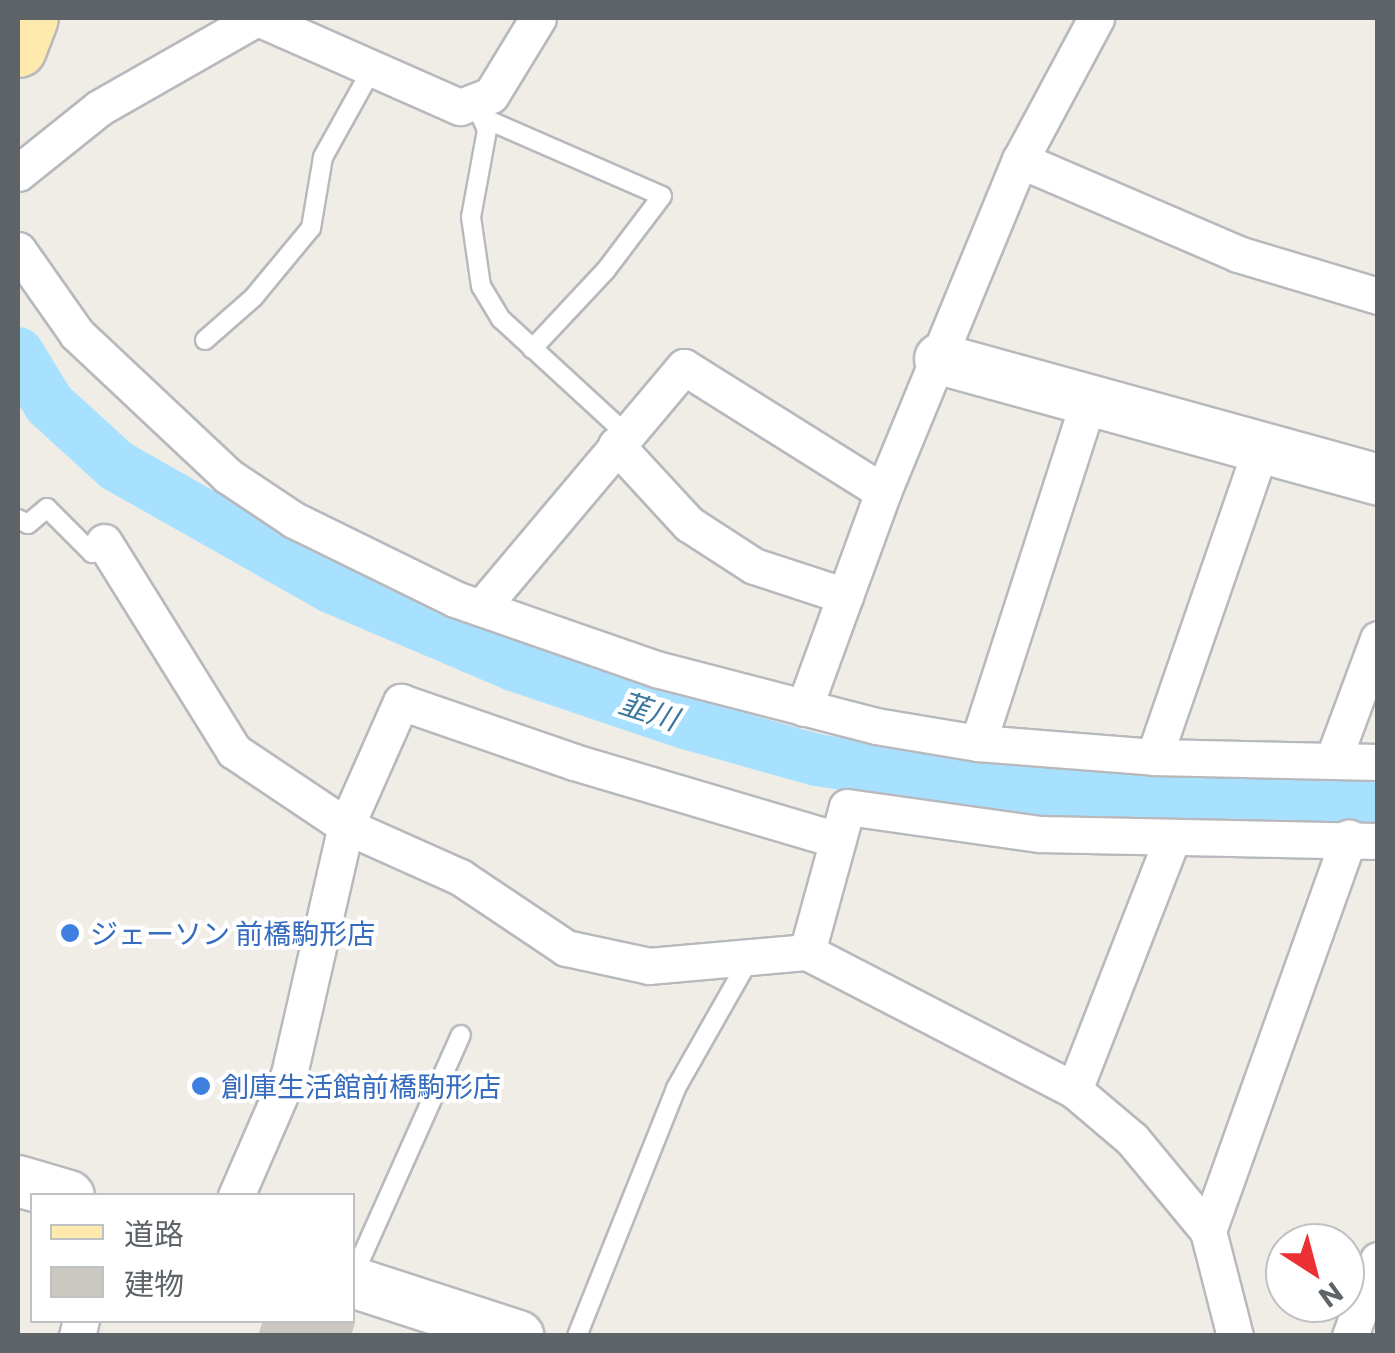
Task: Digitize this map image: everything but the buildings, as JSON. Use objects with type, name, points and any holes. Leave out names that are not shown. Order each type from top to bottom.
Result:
[{"type":"main road","points":[[18,49],[30,18]]},
{"type":"street","points":[[18,173],[99,108],[268,20],[372,69],[478,110],[538,18]]},
{"type":"street","points":[[804,708],[882,492],[1020,160],[1096,18]]},
{"type":"street","points":[[1020,160],[1238,254],[1378,296]]},
{"type":"street","points":[[18,250],[77,334],[228,476],[294,520],[481,608],[656,669],[804,708],[978,743],[1154,756],[1378,762]]},
{"type":"street","points":[[940,359],[1378,480]]},
{"type":"street","points":[[481,608],[684,368],[882,492]]},
{"type":"street","points":[[978,743],[1090,400]]},
{"type":"street","points":[[621,440],[689,524],[754,566],[845,596]]},
{"type":"street","points":[[1154,756],[1261,448]]},
{"type":"street","points":[[104,542],[234,752],[346,826],[460,878],[566,948],[650,966],[807,952],[1074,1090],[1132,1139],[1208,1232],[1235,1336]]},
{"type":"street","points":[[1332,760],[1378,639]]},
{"type":"street","points":[[237,1193],[288,1074],[346,826],[401,702],[574,762],[838,840]]},
{"type":"street","points":[[807,952],[847,807],[1040,834],[1363,840],[1208,1232]]},
{"type":"street","points":[[1074,1090],[1172,839]]},
{"type":"street","points":[[18,1181],[58,1193]]},
{"type":"street","points":[[1350,1336],[1378,1260]]},
{"type":"street","points":[[355,1280],[518,1336]]},
{"type":"lane","points":[[205,340],[253,298],[311,228],[323,157],[372,69]]},
{"type":"lane","points":[[478,110],[662,196],[606,270],[532,349]]},
{"type":"lane","points":[[478,110],[487,130],[471,217],[481,286],[500,319],[621,440]]},
{"type":"lane","points":[[18,518],[28,524],[47,508],[92,552],[104,542]]},
{"type":"lane","points":[[577,1336],[676,1088],[750,958]]},
{"type":"lane","points":[[355,1272],[461,1035]]},
{"type":"waterway","name":"韮川","points":[[18,353],[49,404],[117,466],[333,588],[516,666],[685,723],[817,760],[995,788],[1169,801],[1378,804]]},
{"type":"place","name":"ジェーソン 前橋駒形店","points":[[70,933]]},
{"type":"place","name":"創庫生活館前橋駒形店","points":[[201,1086]]}]
